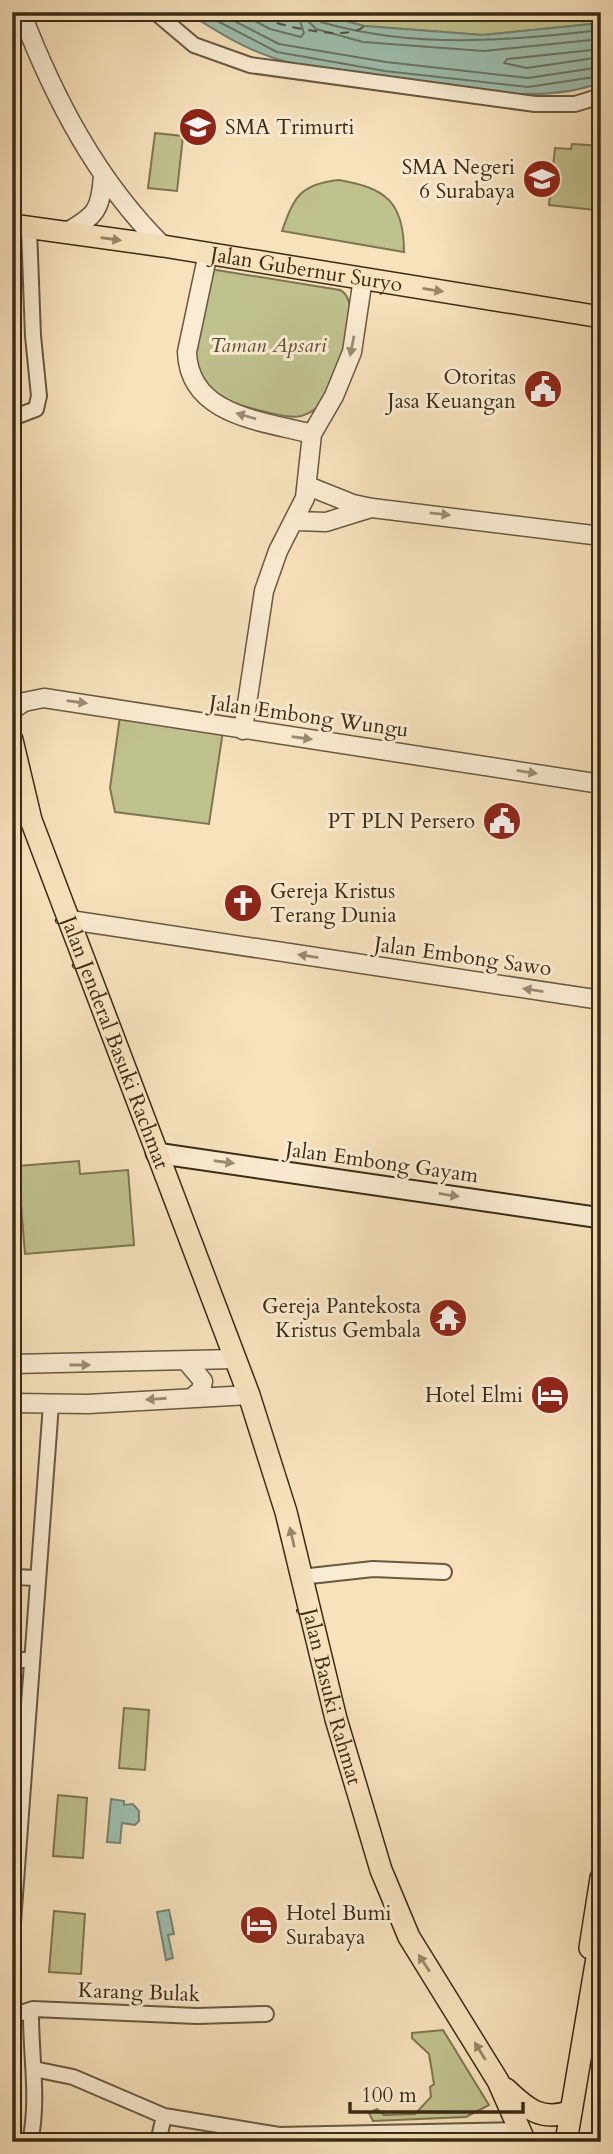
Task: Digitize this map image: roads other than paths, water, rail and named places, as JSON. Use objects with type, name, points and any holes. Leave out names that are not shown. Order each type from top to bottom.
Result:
[{"type":"main road","name":"Jalan Gubernur Suryo","points":[[18,228],[163,246],[601,317]]},
{"type":"main road","name":"Jalan Jenderal Basuki Rachmat","points":[[12,740],[30,820],[231,1351]]},
{"type":"main road","name":"Jalan Jenderal Basuki Rachmat","points":[[12,802],[121,1087],[222,1339],[231,1351]]},
{"type":"main road","name":"Jalan Embong Gayam","points":[[156,1153],[601,1218]]},
{"type":"main road","name":"Jalan Basuki Rahmat","points":[[231,1351],[249,1395],[286,1512],[336,1719],[381,1870],[409,1937],[498,2081]]},
{"type":"main road","points":[[582,2032],[579,2024],[601,1878]]},
{"type":"main road","points":[[569,2141],[582,2032],[590,2002],[601,1934]]},
{"type":"main road","points":[[498,2081],[535,2113],[553,2117],[571,2111]]},
{"type":"main road","points":[[498,2081],[523,2136]]},
{"type":"street","points":[[21,12],[41,64],[103,174],[127,209],[163,246]]},
{"type":"street","points":[[155,12],[194,45],[250,65],[536,104],[575,104],[601,96]]},
{"type":"street","points":[[65,233],[83,223],[98,209],[102,201],[103,174]]},
{"type":"street","points":[[12,418],[36,409],[39,396],[18,228]]},
{"type":"street","points":[[208,253],[187,352],[187,364],[197,389],[227,411],[312,434]]},
{"type":"street","points":[[243,730],[264,591],[278,551],[295,521],[308,486],[312,434],[334,396],[349,362],[363,278]]},
{"type":"street","points":[[308,486],[372,508],[455,516],[601,536]]},
{"type":"street","points":[[295,521],[326,522],[372,508]]},
{"type":"street","name":"Jalan Embong Wungu","points":[[12,710],[24,702],[44,698],[601,784]]},
{"type":"street","name":"Jalan Embong Sawo","points":[[70,920],[601,1000]]},
{"type":"street","points":[[12,1364],[187,1362],[231,1351]]},
{"type":"street","points":[[187,1362],[203,1381],[201,1390],[193,1397]]},
{"type":"street","points":[[12,1403],[51,1405],[249,1395]]},
{"type":"street","points":[[12,1936],[18,1777],[33,1660],[51,1405]]},
{"type":"street","points":[[301,1577],[373,1569],[444,1572]]},
{"type":"street","points":[[12,1577],[38,1578]]},
{"type":"street","points":[[12,1660],[33,1660]]},
{"type":"street","name":"Karang Bulak","points":[[19,2014],[33,2009],[210,2016],[266,2014]]},
{"type":"street","points":[[19,2014],[31,2015],[36,2116],[30,2142]]},
{"type":"street","points":[[34,2069],[73,2077],[164,2116],[279,2138],[523,2136]]},
{"type":"street","points":[[158,2142],[164,2116]]},
{"type":"water","points":[[186,12],[312,12],[364,26],[483,35],[601,23],[601,82],[576,90],[514,94],[446,88],[313,67],[260,53]]},
{"type":"water","points":[[111,1799],[124,1801],[124,1805],[133,1804],[139,1811],[139,1821],[135,1825],[122,1823],[120,1843],[107,1842]]},
{"type":"water","points":[[169,1910],[174,1934],[168,1935],[173,1958],[166,1960],[157,1912]]},
{"type":"place","name":"SMA Trimurti","points":[[198,127]]},
{"type":"place","name":"SMA Negeri 6 Surabaya","points":[[542,179]]},
{"type":"place","name":"Otoritas Jasa Keuangan","points":[[543,389]]},
{"type":"place","name":"PT PLN Persero","points":[[502,821]]},
{"type":"place","name":"Gereja Kristus Terang Dunia","points":[[243,903]]},
{"type":"place","name":"Gereja Pantekosta Kristus Gembala","points":[[448,1318]]},
{"type":"place","name":"Hotel Elmi","points":[[550,1395]]},
{"type":"place","name":"Hotel Bumi Surabaya","points":[[259,1925]]},
{"type":"park label","name":"Taman Apsari","points":[[268,345]]}]
